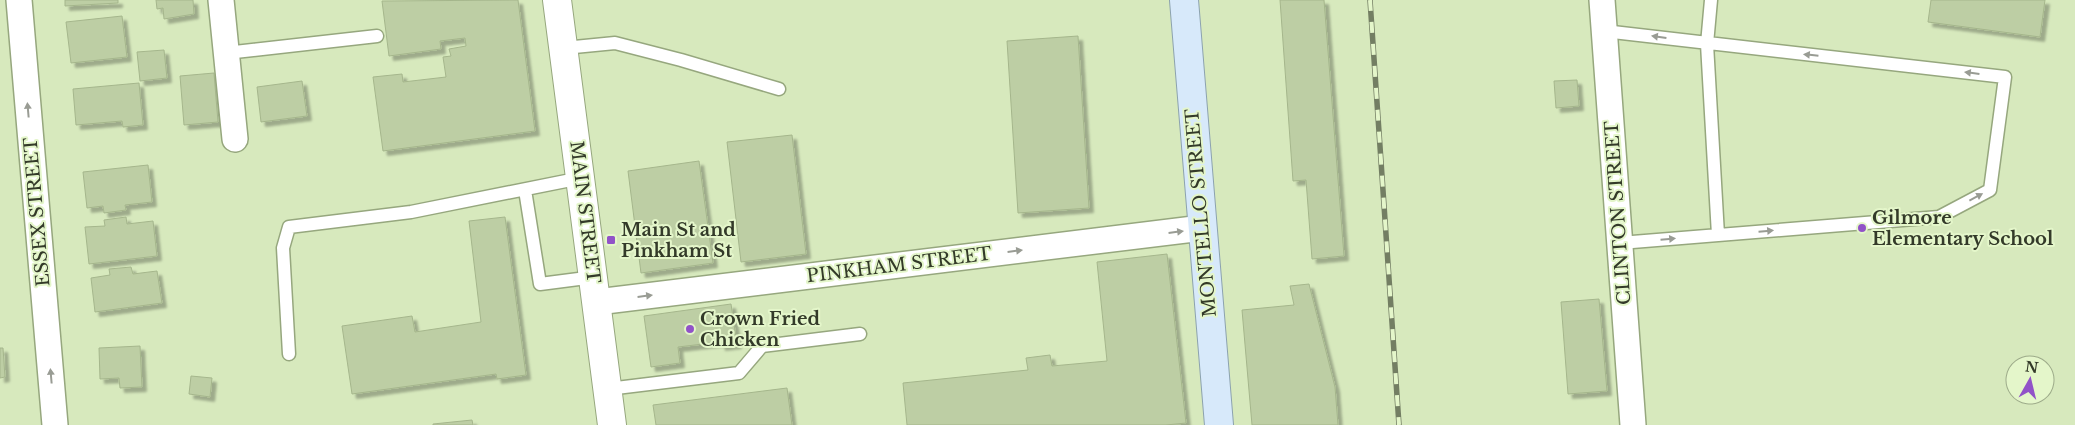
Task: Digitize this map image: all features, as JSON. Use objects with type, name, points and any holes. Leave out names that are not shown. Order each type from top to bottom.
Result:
[{"type":"main road","name":"MAIN STREET","points":[[557,0],[612,425]]},
{"type":"main road","name":"MONTELLO STREET","points":[[1184,0],[1219,425]]},
{"type":"street","name":"ESSEX STREET","points":[[19,0],[55,425]]},
{"type":"street","points":[[221,0],[234,139]]},
{"type":"street","name":"CLINTON STREET","points":[[1602,0],[1633,425]]},
{"type":"street","name":"PINKHAM STREET","points":[[595,289],[1202,228]]},
{"type":"lane","points":[[1711,0],[1707,44],[1718,234]]},
{"type":"lane","points":[[1604,31],[2005,77],[1990,190],[1939,217],[1620,243]]},
{"type":"lane","points":[[226,53],[376,36]]},
{"type":"lane","points":[[564,48],[615,43],[779,89]]},
{"type":"lane","points":[[289,354],[283,248],[289,227],[411,212],[581,178]]},
{"type":"lane","points":[[525,190],[540,284],[595,289]]},
{"type":"lane","points":[[608,389],[739,373],[762,346],[860,334]]},
{"type":"building","points":[[65,0],[118,0],[118,3],[65,6]]},
{"type":"building","points":[[156,0],[193,0],[194,14],[164,19],[163,8],[157,9]]},
{"type":"building","points":[[518,0],[535,131],[383,151],[373,77],[402,74],[403,82],[446,77],[443,57],[451,56],[449,49],[466,46],[465,38],[440,41],[441,49],[389,56],[382,1]]},
{"type":"building","points":[[1280,0],[1324,0],[1344,256],[1312,259],[1306,180],[1293,181]]},
{"type":"building","points":[[1931,0],[2045,0],[2040,37],[1928,22]]},
{"type":"building","points":[[122,16],[127,57],[71,63],[66,22]]},
{"type":"building","points":[[1078,36],[1089,208],[1018,213],[1007,41]]},
{"type":"building","points":[[164,50],[167,78],[140,81],[137,52]]},
{"type":"building","points":[[214,73],[218,122],[184,125],[180,76]]},
{"type":"building","points":[[1577,80],[1579,106],[1556,108],[1554,81]]},
{"type":"building","points":[[302,81],[307,116],[261,122],[257,87]]},
{"type":"building","points":[[139,83],[143,125],[123,127],[122,121],[76,125],[73,89]]},
{"type":"building","points":[[792,135],[806,254],[741,262],[727,142]]},
{"type":"building","points":[[699,161],[713,263],[641,273],[628,171]]},
{"type":"building","points":[[148,165],[152,202],[125,205],[126,210],[104,213],[103,206],[87,208],[83,172]]},
{"type":"building","points":[[126,217],[127,224],[153,221],[157,256],[89,264],[85,227],[105,226],[104,220]]},
{"type":"building","points":[[505,217],[526,375],[497,379],[496,374],[352,394],[342,326],[412,316],[415,332],[481,322],[469,221]]},
{"type":"building","points":[[1167,254],[1186,423],[1166,425],[907,425],[903,383],[1028,370],[1026,358],[1050,355],[1052,366],[1107,361],[1097,262]]},
{"type":"building","points":[[131,267],[133,274],[157,271],[162,303],[95,312],[91,278],[110,275],[109,269]]},
{"type":"building","points":[[1309,284],[1335,387],[1338,425],[1252,425],[1242,310],[1294,305],[1290,286]]},
{"type":"building","points":[[1599,299],[1607,391],[1568,394],[1561,302]]},
{"type":"building","name":"Crown Fried Chicken","points":[[731,304],[737,344],[721,346],[720,342],[678,347],[680,363],[651,367],[644,316]]},
{"type":"building","points":[[140,346],[142,387],[120,388],[119,378],[100,379],[99,348]]},
{"type":"building","points":[[0,348],[3,348],[5,377],[0,378]]},
{"type":"building","points":[[191,376],[212,378],[210,397],[189,394]]},
{"type":"building","points":[[787,388],[792,425],[656,425],[653,405]]},
{"type":"building","points":[[472,420],[473,425],[433,425],[433,424]]},
{"type":"railway","points":[[1370,0],[1399,425]]},
{"type":"place","name":"Gilmore Elementary School","points":[[1862,228]]},
{"type":"place","name":"Main St and Pinkham St","points":[[611,240]]},
{"type":"place","name":"Crown Fried Chicken","points":[[690,329]]}]
